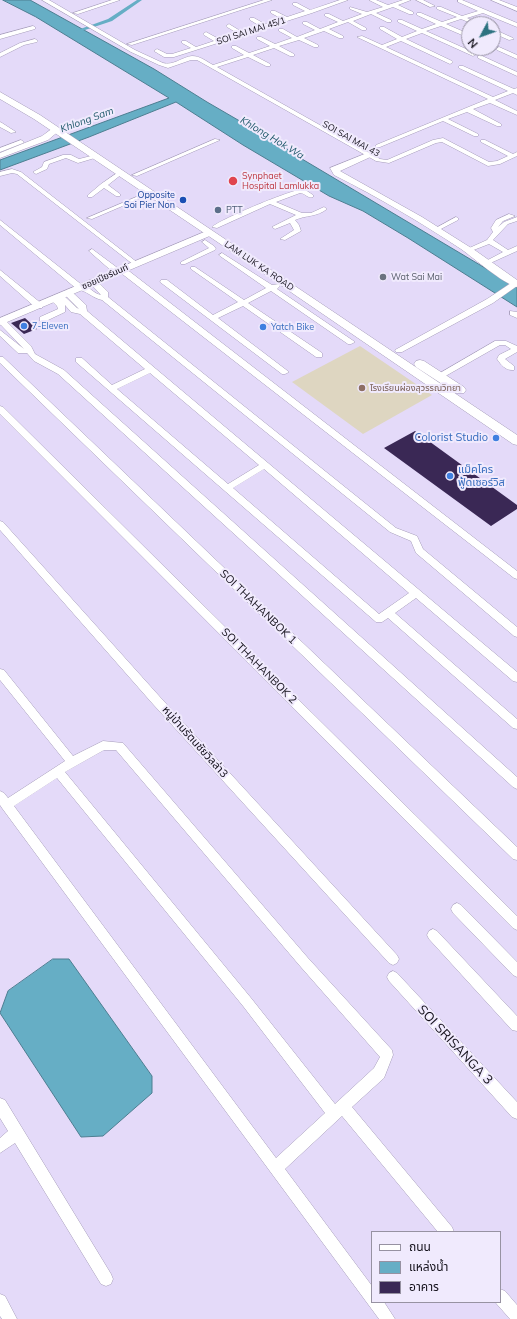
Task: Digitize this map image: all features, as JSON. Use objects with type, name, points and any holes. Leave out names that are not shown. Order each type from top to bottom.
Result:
[{"type":"main road","name":"LAM LUK KA ROAD","points":[[0,87],[61,131]]},
{"type":"main road","name":"LAM LUK KA ROAD","points":[[0,95],[82,142],[135,175],[209,234],[223,241],[283,283],[312,297],[517,441]]},
{"type":"main road","name":"LAM LUK KA ROAD","points":[[82,142],[95,157],[209,234],[399,350],[517,428]]},
{"type":"street","points":[[45,0],[66,11],[80,22],[133,51],[164,65],[168,66],[194,58],[216,66],[234,76],[239,83],[371,151],[378,160],[387,162],[443,140],[482,161],[492,164],[514,155]]},
{"type":"street","points":[[76,13],[117,0]]},
{"type":"street","points":[[130,44],[269,0]]},
{"type":"street","points":[[321,0],[331,5]]},
{"type":"street","name":"SOI SAI MAI 45/1","points":[[157,51],[169,56],[196,49],[345,0]]},
{"type":"street","points":[[372,0],[411,13]]},
{"type":"street","points":[[216,66],[408,0]]},
{"type":"street","points":[[419,0],[432,6]]},
{"type":"street","points":[[494,0],[517,9]]},
{"type":"street","points":[[460,1],[517,25]]},
{"type":"street","points":[[295,4],[310,12]]},
{"type":"street","points":[[352,8],[389,21]]},
{"type":"street","points":[[439,8],[461,17]]},
{"type":"street","points":[[465,16],[483,11]]},
{"type":"street","points":[[274,12],[288,19]]},
{"type":"street","points":[[419,14],[461,33]]},
{"type":"street","points":[[327,15],[364,29]]},
{"type":"street","points":[[382,47],[461,17]]},
{"type":"street","points":[[252,19],[265,26]]},
{"type":"street","points":[[400,21],[461,49]]},
{"type":"street","points":[[305,23],[341,37]]},
{"type":"street","points":[[229,26],[242,34]]},
{"type":"street","points":[[0,37],[33,28]]},
{"type":"street","points":[[382,28],[401,40],[450,62]]},
{"type":"street","points":[[281,30],[316,46]]},
{"type":"street","points":[[206,34],[219,41]]},
{"type":"street","points":[[501,34],[512,39]]},
{"type":"street","points":[[360,37],[517,113]]},
{"type":"street","points":[[258,38],[292,55]]},
{"type":"street","points":[[0,55],[22,44],[35,41]]},
{"type":"street","points":[[184,42],[196,49]]},
{"type":"street","points":[[234,47],[268,65]]},
{"type":"street","points":[[501,49],[517,57]]},
{"type":"street","points":[[204,56],[216,66]]},
{"type":"street","points":[[480,57],[517,74]]},
{"type":"street","points":[[461,67],[516,91]]},
{"type":"street","points":[[399,350],[490,301],[516,284],[437,229],[390,201],[337,173],[334,168],[339,168],[371,151],[516,91]]},
{"type":"street","points":[[469,110],[499,125]]},
{"type":"street","points":[[445,120],[476,135]]},
{"type":"street","points":[[0,124],[13,132]]},
{"type":"street","points":[[2,152],[45,138],[61,131]]},
{"type":"street","name":"SOI SAI MAI 43","points":[[371,151],[384,157],[439,136],[446,136],[485,158],[514,155],[517,148]]},
{"type":"street","points":[[135,175],[217,140]]},
{"type":"street","points":[[483,141],[514,155]]},
{"type":"street","points":[[2,152],[21,142]]},
{"type":"street","points":[[36,172],[45,168],[46,163],[65,156],[69,156],[78,161],[95,157]]},
{"type":"street","points":[[492,164],[496,172]]},
{"type":"street","points":[[0,174],[12,171],[19,173],[136,264]]},
{"type":"street","points":[[90,196],[120,173]]},
{"type":"street","points":[[103,185],[118,195]]},
{"type":"street","points":[[183,263],[211,251],[214,248],[212,247],[209,234],[270,202],[302,191],[311,196]]},
{"type":"street","points":[[90,218],[150,193]]},
{"type":"street","points":[[270,202],[301,215],[312,215],[324,209]]},
{"type":"street","points":[[275,227],[301,215]]},
{"type":"street","points":[[469,250],[489,240],[506,223],[517,218]]},
{"type":"street","points":[[437,229],[456,219]]},
{"type":"street","points":[[283,239],[298,231],[296,225],[291,220]]},
{"type":"street","points":[[0,222],[82,287],[95,296],[104,298],[393,530],[400,534],[407,534],[412,537],[416,541],[419,551],[517,633]]},
{"type":"street","name":"ซอยเปียร์นนท์","points":[[1,320],[39,306],[209,234]]},
{"type":"street","points":[[489,240],[509,253]]},
{"type":"street","points":[[212,247],[223,241]]},
{"type":"street","points":[[486,263],[517,248]]},
{"type":"street","points":[[92,251],[517,576]]},
{"type":"street","points":[[222,255],[351,342]]},
{"type":"street","points":[[193,268],[319,355]]},
{"type":"street","points":[[0,272],[39,306]]},
{"type":"street","points":[[93,282],[105,294],[104,298]]},
{"type":"street","points":[[164,282],[285,372]]},
{"type":"street","points":[[213,318],[283,283]]},
{"type":"street","points":[[43,319],[62,310],[61,296],[83,306],[83,312],[517,678]]},
{"type":"street","points":[[1,320],[36,358],[61,372],[517,784]]},
{"type":"street","points":[[0,332],[21,351],[29,351]]},
{"type":"street","points":[[439,376],[498,343],[506,343],[517,349]]},
{"type":"street","points":[[511,368],[501,359],[517,349]]},
{"type":"street","name":"SOI THAHANBOK 1","points":[[0,359],[517,855]]},
{"type":"street","points":[[79,360],[379,619],[416,593]]},
{"type":"street","points":[[112,388],[151,369]]},
{"type":"street","name":"SOI THAHANBOK 2","points":[[0,409],[517,924]]},
{"type":"street","points":[[227,488],[265,466]]},
{"type":"street","name":"หมู่บ้านรัตนชัยวิลล่า3","points":[[0,524],[156,700],[393,959]]},
{"type":"street","points":[[388,612],[517,725]]},
{"type":"street","points":[[0,673],[72,762]]},
{"type":"street","points":[[275,1168],[379,1073],[386,1055],[304,962],[119,746],[103,745],[3,800],[275,1168],[371,1297]]},
{"type":"street","points":[[58,771],[247,1002],[338,1110],[446,1231]]},
{"type":"street","points":[[457,909],[517,970]]},
{"type":"street","points":[[433,935],[517,1025]]},
{"type":"street","name":"SOI SRISANGA 3","points":[[393,977],[517,1112]]},
{"type":"street","points":[[0,1105],[106,1279]]},
{"type":"street","points":[[0,1146],[17,1133]]},
{"type":"street","points":[[501,1297],[517,1316]]},
{"type":"street","points":[[0,1301],[10,1319]]},
{"type":"street","points":[[376,1303],[388,1319]]},
{"type":"shaded area","name":"โรงเรียนผ่องสุวรรณวิทยา","points":[[360,346],[432,395],[363,434],[292,382]]},
{"type":"water","points":[[3,0],[30,0],[154,69],[517,287],[517,307],[408,238],[363,211],[329,196],[243,145],[176,102],[89,137],[0,170],[0,160],[169,98],[36,17]]},
{"type":"water","points":[[53,959],[69,959],[152,1076],[152,1093],[103,1136],[81,1137],[0,1013],[8,991]]},
{"type":"building","name":"7-Eleven","points":[[25,318],[37,329],[24,334],[11,323]]},
{"type":"building","name":"แม็คโคร ฟู้ดเซอร์วิส","points":[[415,431],[517,505],[517,509],[491,526],[384,448]]},
{"type":"waterway","points":[[74,32],[110,20],[140,0]]},
{"type":"place","name":"Synphaet Hospital Lamlukka","points":[[233,181]]},
{"type":"place","name":"Opposite Soi Pier Non","points":[[183,200]]},
{"type":"place","name":"PTT","points":[[218,210]]},
{"type":"place","name":"Wat Sai Mai","points":[[383,277]]},
{"type":"place","name":"7-Eleven","points":[[24,326]]},
{"type":"place","name":"Yatch Bike","points":[[263,327]]},
{"type":"place","name":"โรงเรียนผ่องสุวรรณวิทยา","points":[[362,388]]},
{"type":"place","name":"Colorist Studio","points":[[496,438]]},
{"type":"place","name":"แม็คโคร ฟู้ดเซอร์วิส","points":[[450,476]]},
{"type":"water label","name":"Khlong Sam","points":[[87,120]]},
{"type":"water label","name":"Khlong Hok Wa","points":[[272,138]]}]
